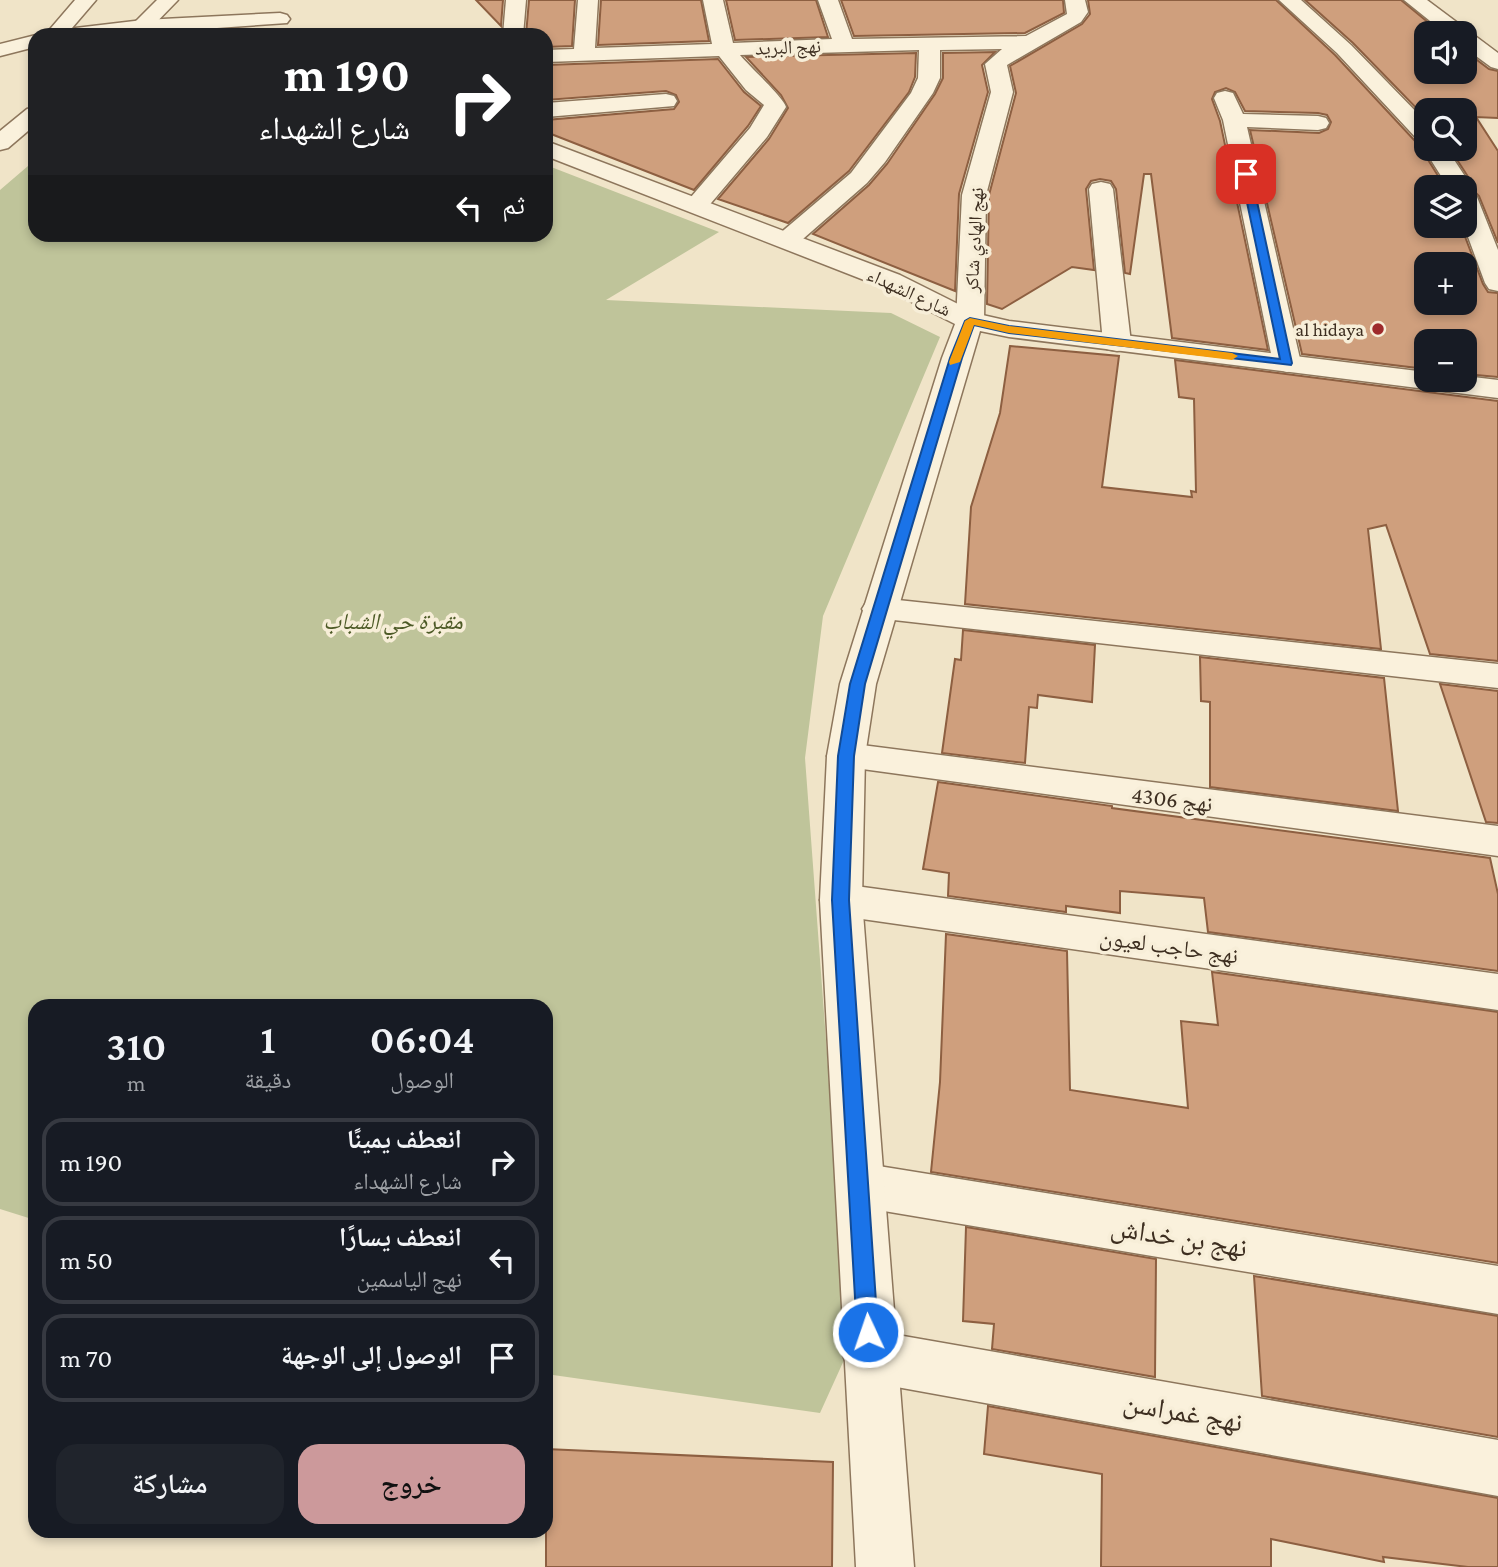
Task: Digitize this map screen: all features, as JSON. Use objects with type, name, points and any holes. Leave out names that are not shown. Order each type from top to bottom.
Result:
[{"type":"street","points":[[61,28],[86,0]]},
{"type":"street","points":[[140,28],[168,0]]},
{"type":"street","points":[[246,28],[282,27],[289,0]]},
{"type":"street","points":[[514,28],[516,0]]},
{"type":"street","points":[[584,55],[587,0]]},
{"type":"street","points":[[697,204],[759,132],[775,107],[775,103],[754,85],[724,49],[713,0]]},
{"type":"street","points":[[828,0],[844,45]]},
{"type":"street","name":"نهج الهادي شاكر","points":[[970,321],[974,195],[1002,92],[996,64],[1004,56],[1074,18],[1078,12],[1075,0]]},
{"type":"street","points":[[1289,0],[1345,49],[1414,122]]},
{"type":"street","points":[[1414,0],[1442,21]]},
{"type":"street","name":"نهج البريد","points":[[553,56],[844,45],[1031,42]]},
{"type":"street","points":[[0,50],[28,43]]},
{"type":"street","points":[[787,240],[859,178],[877,157],[922,93],[929,78],[930,44]]},
{"type":"street","points":[[1477,47],[1498,63]]},
{"type":"street","points":[[553,109],[666,101]]},
{"type":"street","points":[[1287,363],[1230,109],[1318,123]]},
{"type":"street","points":[[0,143],[28,120]]},
{"type":"street","name":"شارع الشهداء","points":[[553,152],[697,204],[902,286],[970,321],[1009,329],[1117,343],[1498,389]]},
{"type":"street","points":[[1101,188],[1117,343]]},
{"type":"street","points":[[1477,228],[1498,283]]},
{"type":"street","points":[[885,1567],[841,900],[846,756],[858,684],[879,609],[956,358],[970,321]]},
{"type":"street","points":[[879,609],[1498,676]]},
{"type":"street","name":"نهج 4306","points":[[846,756],[1498,841]]},
{"type":"street","name":"نهج حاجب لعيون","points":[[841,900],[1498,992]]},
{"type":"street","name":"نهج بن خداش","points":[[860,1185],[1498,1290]]},
{"type":"street","name":"نهج غمراسن","points":[[869,1356],[1498,1468]]},
{"type":"green space","name":"مقبرة حي الشباب","points":[[28,166],[28,242],[553,242],[553,168],[719,232],[606,300],[891,313],[940,337],[823,616],[805,758],[849,1349],[820,1413],[553,1375],[553,999],[28,999],[28,1218],[0,1209],[0,190]]},
{"type":"building","points":[[476,0],[503,0],[501,26]]},
{"type":"building","points":[[529,0],[575,0],[572,46],[553,47],[553,28],[527,28]]},
{"type":"building","points":[[601,0],[701,0],[709,41],[598,45]]},
{"type":"building","points":[[726,0],[816,0],[828,37],[735,40]]},
{"type":"building","points":[[841,0],[1063,0],[1064,13],[1025,33],[854,36]]},
{"type":"building","points":[[1088,0],[1276,0],[1335,55],[1414,140],[1414,161],[1429,161],[1438,175],[1414,175],[1414,238],[1466,238],[1471,252],[1414,252],[1414,315],[1477,315],[1477,268],[1488,292],[1498,293],[1498,377],[1477,375],[1477,329],[1414,329],[1414,368],[1302,354],[1250,130],[1319,133],[1328,129],[1331,122],[1327,115],[1318,113],[1245,111],[1235,92],[1226,88],[1215,92],[1212,99],[1220,121],[1268,350],[1172,338],[1151,174],[1144,174],[1130,274],[1125,273],[1116,189],[1111,181],[1100,179],[1091,181],[1086,189],[1094,270],[1072,267],[1002,309],[987,304],[989,195],[1016,93],[1010,66],[1082,24],[1090,14]]},
{"type":"building","points":[[1305,0],[1401,0],[1426,21],[1414,21],[1414,84],[1477,84],[1477,60],[1489,69],[1498,71],[1498,118],[1477,117],[1477,98],[1414,98],[1414,106],[1353,43]]},
{"type":"building","points":[[995,52],[982,65],[988,92],[959,194],[955,291],[813,234],[869,185],[887,164],[935,94],[943,78],[943,53]]},
{"type":"building","points":[[916,53],[915,77],[909,92],[849,171],[788,223],[718,199],[769,139],[788,108],[781,95],[746,57]]},
{"type":"building","points":[[718,59],[744,92],[761,106],[748,126],[694,190],[553,135],[553,119],[674,109],[679,102],[676,95],[666,91],[553,99],[553,65]]},
{"type":"building","points":[[1477,119],[1498,151],[1498,243],[1477,194],[1477,175],[1467,175],[1458,161],[1477,161]]},
{"type":"building","points":[[1010,346],[1119,356],[1102,487],[1192,497],[1191,491],[1196,492],[1194,399],[1179,397],[1175,360],[1498,401],[1498,661],[1430,654],[1386,525],[1368,529],[1381,649],[965,604],[971,507],[1000,413]]},
{"type":"building","points":[[963,630],[1095,645],[1092,702],[1038,695],[1037,708],[1029,707],[1025,763],[942,753],[955,659],[961,660]]},
{"type":"building","points":[[1200,657],[1384,678],[1398,811],[1210,787],[1210,702],[1201,701]]},
{"type":"building","points":[[1440,684],[1498,691],[1498,823],[1486,822]]},
{"type":"building","points":[[938,782],[1490,858],[1498,894],[1498,971],[1208,932],[1204,898],[1120,891],[1120,913],[1066,906],[1066,912],[948,896],[949,873],[923,869]]},
{"type":"building","points":[[946,934],[1067,951],[1070,1090],[1188,1108],[1181,1021],[1218,1025],[1212,972],[1498,1012],[1498,1263],[931,1172],[940,1082]]},
{"type":"building","points":[[966,1227],[1156,1259],[1155,1377],[992,1349],[994,1324],[963,1321]]},
{"type":"building","points":[[1254,1276],[1498,1316],[1498,1437],[1262,1396]]},
{"type":"building","points":[[988,1406],[1498,1498],[1498,1567],[1468,1567],[1383,1557],[1384,1562],[1271,1539],[1271,1567],[1101,1567],[1102,1474],[984,1454]]},
{"type":"building","points":[[553,1449],[833,1462],[832,1567],[546,1567],[546,1538],[553,1538]]},
{"type":"slow traffic","points":[[954,362],[970,321],[1009,329],[1232,356]]},
{"type":"place","name":"al hidaya","points":[[1378,329]]},
{"type":"route","points":[[868,1332],[841,900],[846,756],[858,684],[956,358],[970,321],[1009,329],[1287,363],[1246,174]]}]
